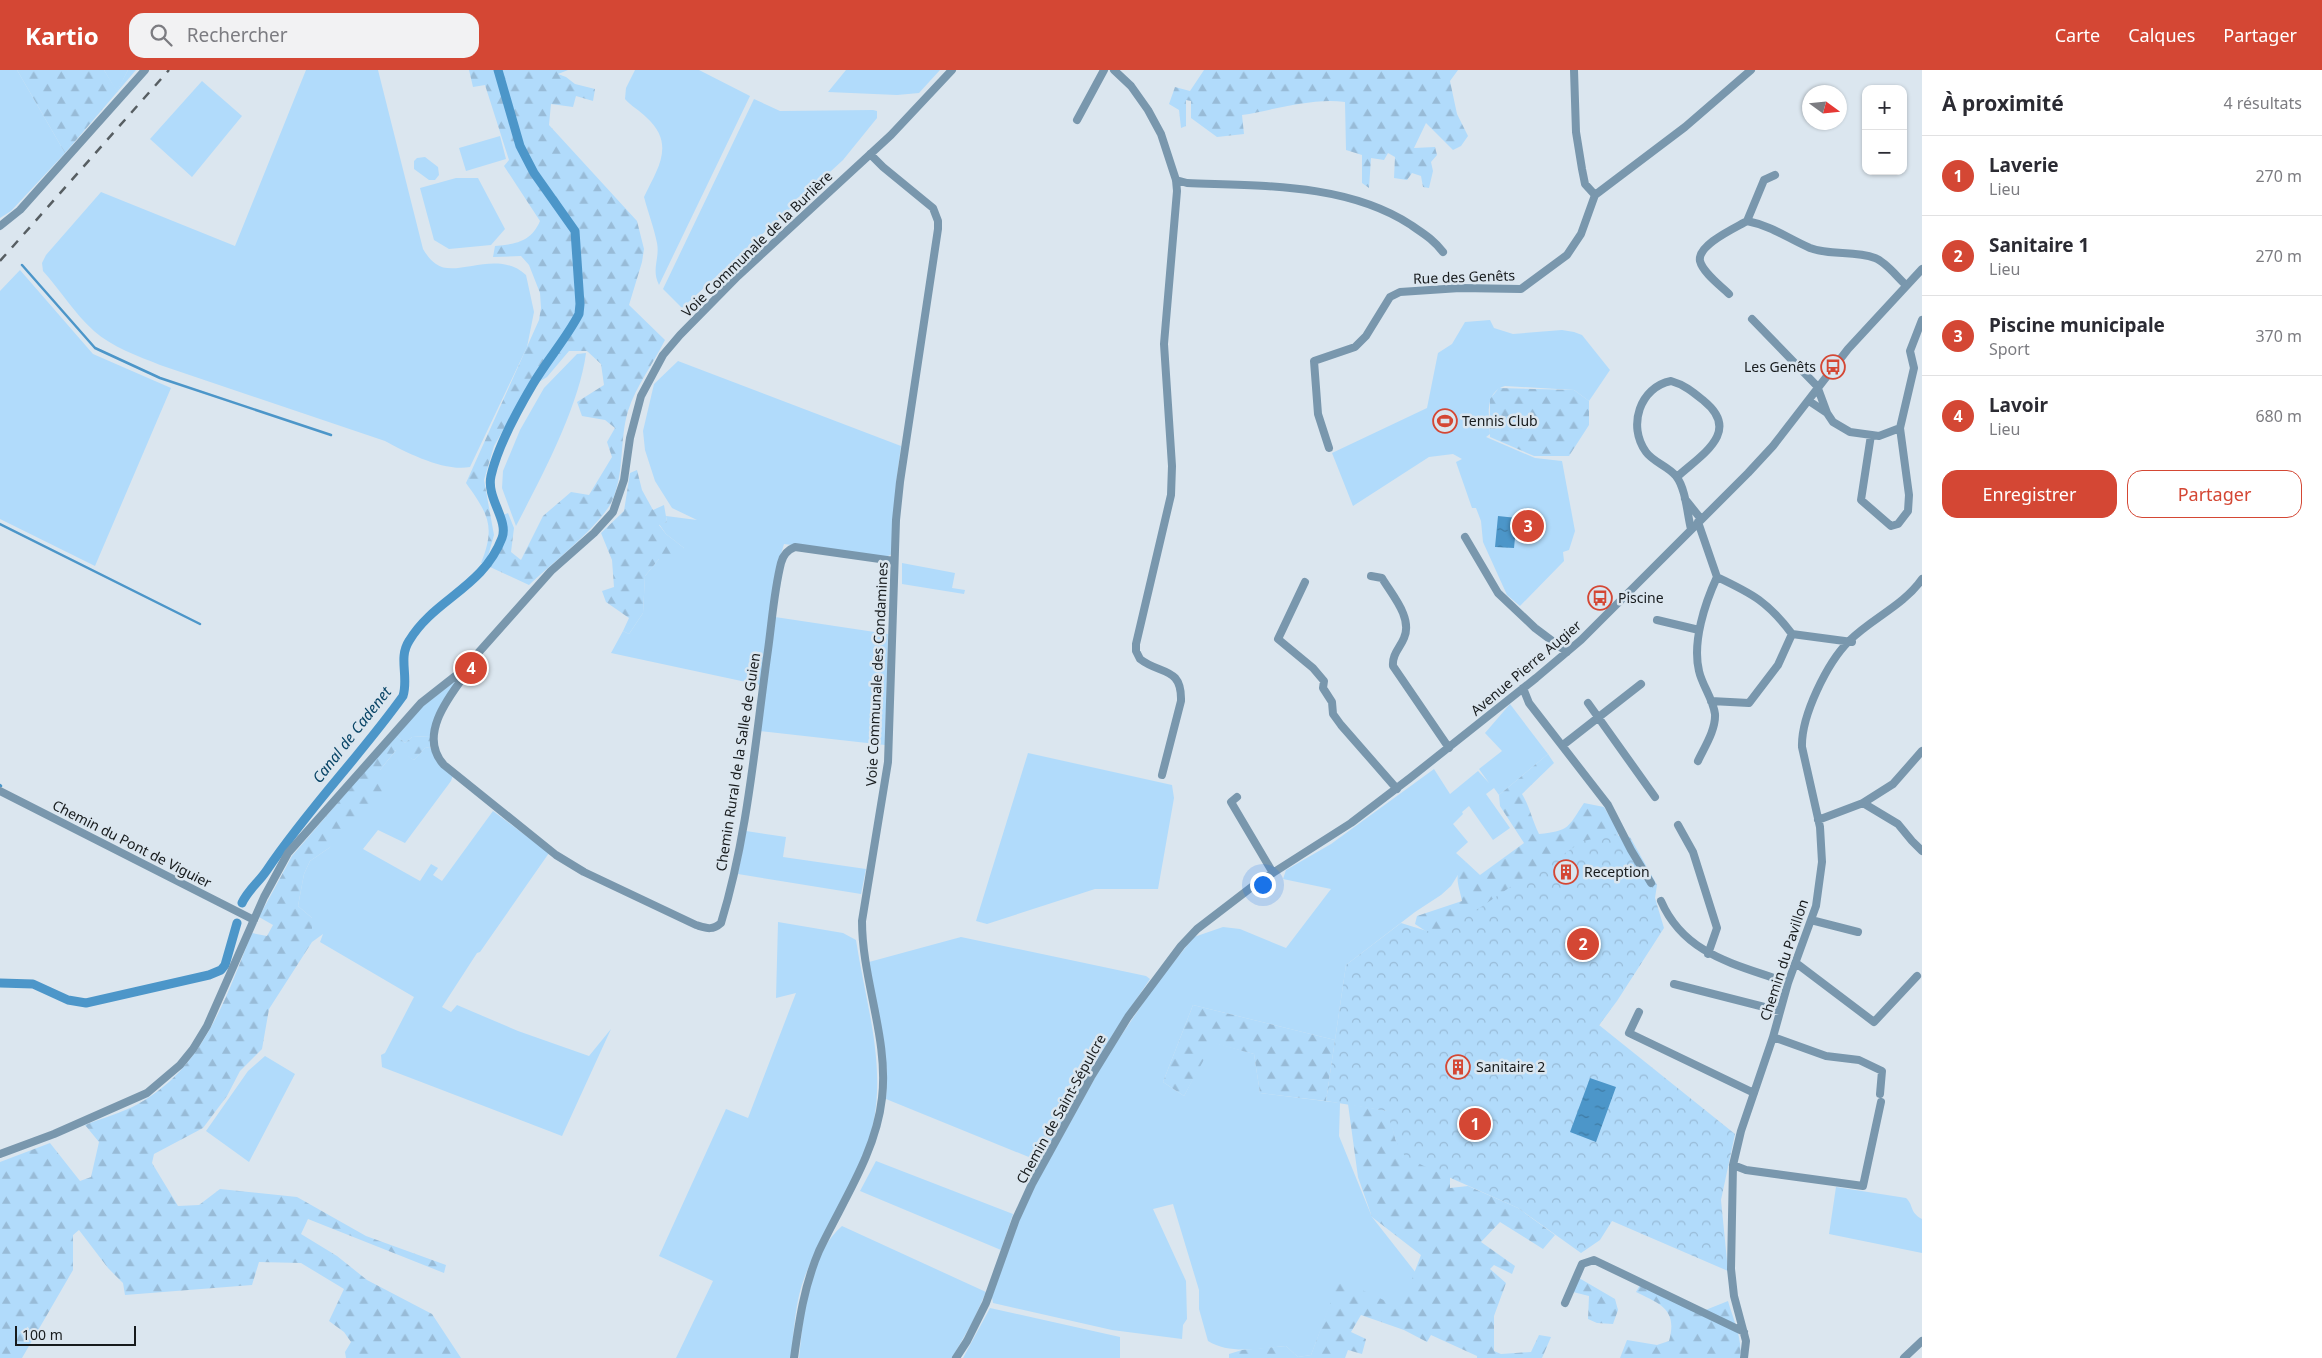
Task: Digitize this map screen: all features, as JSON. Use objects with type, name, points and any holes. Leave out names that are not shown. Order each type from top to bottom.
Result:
[{"type":"street","points":[[0,226],[20,210],[145,70]]},
{"type":"street","name":"Voie Communale de la Burlière","points":[[0,1154],[127,1103],[147,1093],[162,1082],[193,1050],[208,1026],[264,897],[288,853],[421,702],[462,670],[551,571],[594,533],[613,512],[624,480],[630,438],[641,396],[663,356],[680,335],[761,253],[870,154],[952,70]]},
{"type":"street","points":[[1077,120],[1104,70]]},
{"type":"street","points":[[1114,70],[1130,86],[1148,110],[1161,134],[1176,180],[1175,227],[1167,296],[1164,344],[1171,451],[1171,495],[1136,644],[1140,659],[1145,663],[1168,671],[1179,682],[1181,691],[1162,775]]},
{"type":"street","points":[[1574,70],[1576,132],[1582,169],[1585,184],[1595,195],[1684,128],[1751,70]]},
{"type":"street","name":"Voie Communale des Condamines","points":[[794,1358],[800,1313],[809,1276],[868,1153],[882,1098],[884,1078],[881,1049],[862,945],[862,921],[888,762],[894,562],[900,482],[938,221],[936,213],[929,204],[883,167],[870,154]]},
{"type":"street","points":[[1729,294],[1703,268],[1700,260],[1702,252],[1709,243],[1747,222],[1764,180],[1775,174]]},
{"type":"street","points":[[1176,180],[1187,183],[1273,185],[1315,191],[1372,205],[1403,218],[1434,240],[1442,252]]},
{"type":"street","name":"Rue des Genêts","points":[[1329,448],[1318,414],[1314,361],[1355,348],[1366,336],[1390,297],[1400,292],[1460,288],[1521,289],[1567,255],[1581,234],[1595,195]]},
{"type":"street","points":[[1747,222],[1777,230],[1810,248],[1877,258],[1906,285]]},
{"type":"street","name":"Avenue Pierre Augier","points":[[1233,902],[1273,873],[1352,822],[1449,748],[1567,652],[1773,446],[1809,401],[1817,386],[1848,349],[1920,272]]},
{"type":"street","points":[[1752,319],[1817,386],[1826,413]]},
{"type":"street","points":[[1871,435],[1861,500],[1891,526],[1898,524],[1908,511],[1909,495],[1900,428],[1914,368],[1910,351],[1922,320]]},
{"type":"street","points":[[1676,477],[1717,440],[1721,426],[1719,417],[1710,405],[1688,388],[1671,381],[1652,389],[1644,398],[1638,414],[1638,431],[1646,452],[1676,477],[1684,497],[1690,529]]},
{"type":"street","points":[[1809,401],[1826,413],[1833,422],[1850,432],[1879,436],[1900,428]]},
{"type":"street","points":[[1684,497],[1700,520],[1717,577],[1699,630],[1698,670],[1715,714],[1714,725],[1698,761]]},
{"type":"street","points":[[1464,537],[1498,593],[1535,628],[1567,652]]},
{"type":"street","name":"Chemin Rural de la Salle de Guien","points":[[462,670],[465,675],[445,702],[434,736],[435,752],[444,765],[556,855],[576,868],[696,925],[708,929],[716,928],[720,923],[737,862],[781,562],[786,552],[795,547],[894,562]]},
{"type":"street","points":[[1371,576],[1382,578],[1407,624],[1405,636],[1393,658],[1394,666],[1449,748]]},
{"type":"street","points":[[1717,577],[1751,593],[1775,611],[1792,634],[1851,642]]},
{"type":"street","name":"Chemin du Pavillon","points":[[1744,1358],[1747,1351],[1734,1296],[1731,1269],[1733,1165],[1741,1131],[1773,1037],[1788,983],[1816,906],[1822,862],[1818,820],[1801,735],[1806,714],[1823,678],[1851,642],[1913,592],[1922,579]]},
{"type":"street","points":[[1305,582],[1278,639],[1313,668],[1324,681],[1323,688],[1332,702],[1334,714],[1341,725],[1397,788]]},
{"type":"street","points":[[1657,620],[1699,630]]},
{"type":"street","points":[[1710,701],[1749,703],[1778,665],[1792,634]]},
{"type":"street","points":[[1563,745],[1597,716],[1641,684]]},
{"type":"street","points":[[1523,688],[1529,703],[1608,804],[1631,850],[1652,884]]},
{"type":"street","points":[[1588,703],[1655,797]]},
{"type":"street","points":[[1818,820],[1863,802],[1893,784],[1922,751]]},
{"type":"street","name":"Chemin du Pont de Viguier","points":[[0,790],[254,920]]},
{"type":"street","points":[[1237,797],[1231,802],[1273,873]]},
{"type":"street","points":[[1863,802],[1898,824],[1922,851]]},
{"type":"street","points":[[1678,825],[1693,852],[1717,928],[1708,954]]},
{"type":"street","points":[[1661,901],[1677,929],[1698,948],[1708,954],[1788,983]]},
{"type":"street","name":"Chemin de Saint-Sépulcre","points":[[956,1358],[967,1341],[986,1302],[1016,1219],[1032,1184],[1110,1046],[1128,1017],[1181,946],[1197,929],[1233,902]]},
{"type":"street","points":[[1811,920],[1858,932]]},
{"type":"street","points":[[1796,963],[1874,1022],[1917,976]]},
{"type":"street","points":[[1674,984],[1780,1012]]},
{"type":"street","points":[[1639,1012],[1628,1033],[1754,1093]]},
{"type":"street","points":[[1733,1165],[1746,1170],[1863,1186],[1880,1098],[1882,1071],[1859,1060],[1826,1056],[1773,1037]]},
{"type":"street","points":[[1565,1302],[1582,1264],[1594,1260],[1744,1332]]},
{"type":"street","points":[[1904,1358],[1922,1341]]},
{"type":"green space","points":[[0,70],[17,70],[65,153],[11,211],[0,218]]},
{"type":"green space","points":[[17,70],[104,70],[117,91],[128,70],[136,70],[65,153]]},
{"type":"green space","points":[[104,70],[128,70],[117,92]]},
{"type":"green space","points":[[306,70],[378,70],[423,249],[432,261],[444,268],[503,264],[515,267],[526,275],[534,312],[527,347],[470,467],[449,467],[426,460],[385,441],[160,365],[126,351],[94,331],[74,310],[43,271],[42,263],[46,255],[101,192],[235,246]]},
{"type":"green space","points":[[469,70],[568,70],[558,74],[575,84],[595,89],[593,101],[576,96],[573,107],[551,104],[549,125],[637,221],[644,249],[629,305],[665,340],[640,384],[628,411],[625,422],[619,479],[612,501],[597,522],[529,585],[490,567],[499,555],[503,542],[505,529],[503,515],[508,513],[514,528],[511,552],[521,560],[543,516],[571,492],[589,495],[612,457],[607,442],[615,428],[605,420],[582,416],[577,402],[604,385],[601,364],[587,351],[569,351],[547,377],[526,390],[494,446],[484,480],[494,535],[486,563],[481,563],[486,550],[489,530],[480,503],[466,483],[539,320],[541,308],[540,293],[529,265],[521,256],[493,257],[495,246],[522,241],[532,233],[540,221],[504,166],[509,160],[485,85],[473,87]]},
{"type":"green space","points":[[635,70],[699,70],[750,96],[659,285],[656,274],[657,243],[644,197],[659,166],[662,147],[655,127],[625,99],[626,88]]},
{"type":"green space","points":[[846,70],[940,70],[919,93],[897,95],[828,92]]},
{"type":"green space","points":[[1204,70],[1458,70],[1450,81],[1457,114],[1468,136],[1461,146],[1453,150],[1426,123],[1414,148],[1435,147],[1437,155],[1431,162],[1433,171],[1429,188],[1423,187],[1421,176],[1412,173],[1407,180],[1394,178],[1395,157],[1388,153],[1384,160],[1371,158],[1369,188],[1362,183],[1362,155],[1346,150],[1345,102],[1320,101],[1242,115],[1244,134],[1217,137],[1191,118],[1191,101],[1186,100],[1186,126],[1181,128],[1179,110],[1169,104],[1175,87],[1190,91]]},
{"type":"green space","points":[[202,81],[242,116],[192,177],[150,139]]},
{"type":"green space","points":[[754,99],[780,111],[873,110],[877,111],[877,118],[843,160],[682,308],[663,289]]},
{"type":"green space","points":[[500,136],[506,159],[466,171],[459,148]]},
{"type":"green space","points":[[425,157],[438,167],[439,175],[435,180],[429,180],[414,169],[414,161],[417,158]]},
{"type":"green space","points":[[456,178],[478,178],[505,229],[491,245],[449,249],[434,240],[420,188]]},
{"type":"green space","points":[[20,270],[93,354],[171,388],[95,566],[0,519],[0,291]]},
{"type":"green space","points":[[1490,320],[1494,328],[1513,334],[1562,330],[1582,335],[1610,370],[1589,401],[1574,390],[1505,386],[1498,389],[1491,399],[1489,406],[1490,434],[1486,437],[1535,458],[1562,461],[1575,531],[1569,550],[1563,552],[1564,561],[1520,606],[1507,595],[1483,542],[1481,521],[1476,508],[1472,508],[1456,462],[1462,459],[1453,454],[1429,457],[1353,506],[1332,453],[1427,408],[1438,353],[1452,344],[1465,322]]},
{"type":"green space","points":[[586,353],[576,396],[558,442],[516,526],[502,488],[503,471],[520,430],[544,388],[577,354]]},
{"type":"green space","points":[[678,361],[901,446],[896,484],[892,554],[886,557],[784,544],[779,561],[760,685],[611,653],[623,631],[629,634],[643,613],[645,576],[659,559],[684,548],[666,534],[659,524],[667,522],[666,516],[697,520],[672,508],[655,481],[645,450],[643,431],[654,384]]},
{"type":"green space","points":[[1499,388],[1574,390],[1589,401],[1589,425],[1569,456],[1534,456],[1490,437],[1490,399]]},
{"type":"green space","points":[[637,470],[642,490],[653,510],[664,505],[667,522],[659,525],[666,534],[684,548],[677,561],[659,559],[645,576],[643,613],[629,634],[623,631],[629,618],[606,602],[602,591],[614,587],[612,560],[601,533],[624,511],[630,473]]},
{"type":"green space","points":[[902,563],[955,573],[952,588],[965,590],[964,594],[902,584]]},
{"type":"green space","points":[[775,617],[888,634],[885,745],[759,731]]},
{"type":"green space","points":[[458,679],[440,707],[431,736],[412,737],[405,743],[396,735],[422,707]]},
{"type":"green space","points":[[1510,704],[1548,754],[1499,795],[1494,788],[1486,794],[1510,828],[1493,840],[1469,806],[1462,812],[1463,814],[1453,824],[1468,842],[1456,853],[1466,862],[1451,886],[1441,895],[1415,912],[1346,965],[1335,1040],[1193,1005],[1163,1082],[1184,1096],[1212,1042],[1254,1054],[1260,1093],[1340,1103],[1339,1136],[1372,1217],[1416,1273],[1401,1309],[1339,1282],[1311,1355],[1298,1357],[1286,1346],[1246,1350],[1226,1348],[1208,1341],[1199,1309],[1199,1290],[1173,1204],[1153,1209],[1186,1281],[1187,1319],[1183,1325],[1182,1339],[1112,1330],[993,1303],[992,1297],[1020,1218],[1037,1182],[1106,1058],[1156,984],[1194,937],[1223,927],[1240,929],[1286,948],[1331,889],[1283,879],[1286,870],[1331,844],[1434,769],[1450,794],[1478,771],[1489,783],[1479,769],[1502,751],[1485,733]]},
{"type":"green space","points":[[396,735],[405,743],[412,737],[431,736],[430,747],[425,748],[414,760],[396,750],[380,770],[389,785],[329,848],[310,861],[304,874],[298,906],[312,918],[312,942],[269,1009],[262,1049],[240,1071],[227,1096],[203,1128],[154,1154],[152,1163],[178,1206],[199,1205],[220,1189],[297,1197],[366,1236],[446,1265],[444,1273],[308,1219],[301,1234],[337,1256],[367,1280],[432,1314],[461,1358],[346,1358],[345,1352],[351,1342],[344,1332],[329,1321],[344,1289],[301,1263],[259,1262],[252,1285],[125,1295],[123,1283],[108,1268],[79,1230],[73,1235],[73,1270],[22,1358],[0,1358],[0,1162],[50,1143],[80,1181],[91,1177],[99,1142],[85,1125],[132,1107],[161,1089],[180,1071],[196,1051],[222,1006],[252,933],[267,936],[273,925],[259,917],[292,856]]},
{"type":"green space","points":[[430,747],[440,765],[453,775],[451,781],[405,843],[378,830],[363,849],[420,881],[431,864],[438,868],[433,875],[442,881],[493,811],[549,853],[480,952],[477,953],[442,1007],[451,1012],[457,1005],[518,1031],[589,1056],[611,1029],[562,1136],[382,1067],[381,1055],[385,1053],[414,997],[320,942],[323,934],[312,942],[312,918],[298,906],[304,874],[310,861],[329,848],[380,770],[397,749],[414,760],[425,748]]},
{"type":"green space","points":[[1028,753],[1172,785],[1174,798],[1158,889],[1095,889],[987,924],[976,921]]},
{"type":"green space","points":[[1548,754],[1554,763],[1522,794],[1539,834],[1563,829],[1571,823],[1584,803],[1604,807],[1617,829],[1619,840],[1611,1009],[1599,1025],[1439,940],[1415,924],[1417,916],[1462,901],[1458,885],[1458,875],[1466,862],[1480,875],[1524,843],[1500,806],[1499,795]]},
{"type":"green space","points":[[746,831],[786,837],[783,857],[866,869],[861,894],[738,874]]},
{"type":"green space","points":[[1612,835],[1630,837],[1657,885],[1655,898],[1664,928],[1617,1001],[1599,1025],[1735,1134],[1721,1200],[1728,1271],[1612,1221],[1600,1240],[1581,1253],[1518,1208],[1406,1158],[1396,1141],[1387,1111],[1326,1101],[1346,965],[1401,923],[1440,935],[1547,862],[1549,864],[1583,841]]},
{"type":"green space","points":[[778,922],[843,933],[856,940],[876,1052],[877,1097],[874,1120],[862,1160],[805,1276],[795,1316],[791,1358],[676,1358],[713,1281],[659,1256],[726,1109],[748,1118],[796,993],[776,998]]},
{"type":"green space","points":[[961,937],[1146,976],[1150,979],[1113,1034],[1041,1162],[886,1099],[887,1072],[869,962]]},
{"type":"green space","points":[[1193,1005],[1335,1040],[1326,1101],[1260,1093],[1254,1054],[1213,1043],[1184,1096],[1163,1082]]},
{"type":"green space","points":[[265,1056],[295,1074],[249,1162],[206,1131],[248,1071]]},
{"type":"green space","points":[[1348,1104],[1388,1111],[1396,1141],[1450,1173],[1450,1188],[1468,1186],[1518,1208],[1555,1235],[1543,1249],[1500,1222],[1481,1242],[1515,1266],[1512,1274],[1494,1265],[1490,1269],[1506,1283],[1494,1316],[1494,1351],[1501,1354],[1531,1352],[1539,1335],[1551,1337],[1542,1358],[1477,1358],[1477,1356],[1431,1335],[1427,1342],[1404,1330],[1361,1315],[1351,1332],[1366,1339],[1362,1354],[1348,1350],[1345,1358],[1229,1358],[1229,1354],[1242,1350],[1286,1346],[1298,1357],[1311,1355],[1338,1279],[1401,1308],[1421,1255],[1372,1217],[1358,1177]]},
{"type":"green space","points":[[876,1161],[1013,1214],[1001,1250],[860,1191]]},
{"type":"green space","points":[[1836,1187],[1906,1198],[1915,1214],[1922,1219],[1922,1253],[1829,1234]]},
{"type":"green space","points":[[842,1226],[986,1292],[973,1321],[952,1358],[799,1358],[805,1305],[814,1270],[830,1239]]},
{"type":"green space","points":[[1579,1278],[1615,1299],[1618,1310],[1613,1324],[1597,1323],[1588,1319],[1589,1296],[1573,1292]]},
{"type":"green space","points":[[1640,1285],[1698,1313],[1728,1301],[1739,1336],[1740,1358],[1620,1358],[1627,1340],[1657,1345],[1669,1341],[1671,1322],[1669,1315],[1659,1304],[1636,1292]]},
{"type":"green space","points":[[990,1308],[1120,1337],[1120,1358],[963,1358]]},
{"type":"water","points":[[1498,516],[1517,518],[1514,548],[1495,547]]},
{"type":"water","points":[[1590,1078],[1616,1087],[1596,1142],[1570,1132]]},
{"type":"waterway","name":"Canal de Cadenet","points":[[242,903],[283,847],[403,696],[405,689],[404,654],[409,641],[419,627],[431,614],[471,581],[494,555],[502,538],[503,531],[503,524],[490,484],[498,452],[538,375],[579,314],[575,231],[534,173],[520,146],[498,70]]},
{"type":"waterway","points":[[22,265],[95,348],[160,378],[331,435]]},
{"type":"waterway","points":[[0,524],[200,624]]},
{"type":"waterway","name":"Canal de Cadenet","points":[[0,983],[33,984],[68,1000],[86,1003],[209,975],[221,970],[225,965],[237,923]]},
{"type":"railway","points":[[0,261],[169,70]]},
{"type":"place","name":"Les Genêts","points":[[1833,367]]},
{"type":"place","name":"Tennis Club","points":[[1445,421]]},
{"type":"place","name":"Piscine municipale","points":[[1528,526]]},
{"type":"place","name":"Piscine","points":[[1600,598]]},
{"type":"place","name":"Lavoir","points":[[471,668]]},
{"type":"place","name":"Reception","points":[[1566,872]]},
{"type":"place","name":"Sanitaire 1","points":[[1583,944]]},
{"type":"place","name":"Sanitaire 2","points":[[1458,1067]]},
{"type":"place","name":"Laverie","points":[[1475,1124]]}]
